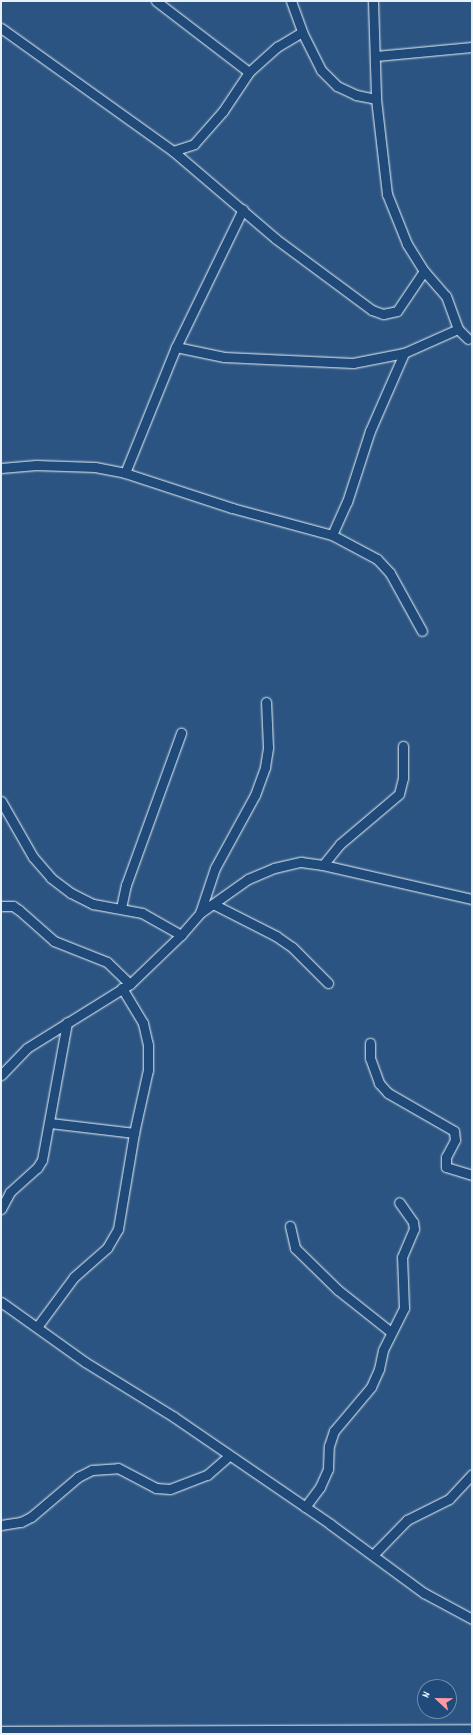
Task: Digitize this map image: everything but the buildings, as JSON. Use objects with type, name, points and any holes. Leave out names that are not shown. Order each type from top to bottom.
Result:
[{"type":"street","points":[[156,1],[249,72]]},
{"type":"street","points":[[291,1],[302,32],[321,70],[338,86],[356,94],[376,99]]},
{"type":"street","points":[[373,1],[376,56],[376,99],[387,194],[407,244],[424,271],[450,301],[458,329],[468,339]]},
{"type":"street","points":[[1,28],[173,151],[243,209],[276,239],[332,282],[383,314],[397,311],[404,304],[424,271]]},
{"type":"street","points":[[173,151],[194,144],[202,137],[223,112],[249,72],[278,47],[302,32]]},
{"type":"street","points":[[376,56],[472,47]]},
{"type":"street","points":[[126,473],[176,347],[243,209]]},
{"type":"street","points":[[176,347],[224,357],[353,363],[404,353],[458,329]]},
{"type":"street","points":[[332,535],[347,502],[370,431],[404,353]]},
{"type":"street","points":[[1,468],[44,465],[95,467],[126,473],[232,508],[332,535],[377,559],[390,573],[422,631]]},
{"type":"street","points":[[200,913],[215,868],[255,796],[265,767],[268,747],[266,702]]},
{"type":"street","points":[[121,908],[126,885],[181,734]]},
{"type":"street","points":[[324,865],[340,844],[398,794],[403,778],[403,746]]},
{"type":"street","points":[[1,801],[33,856],[51,878],[71,893],[93,904],[142,913],[181,935]]},
{"type":"street","points":[[1,1075],[27,1048],[126,986],[181,935],[200,913],[248,879],[274,868],[301,862],[324,865],[472,898]]},
{"type":"street","points":[[213,904],[276,936],[292,948],[328,983]]},
{"type":"street","points":[[1,906],[13,906],[54,941],[107,962],[126,986],[143,1023],[148,1045],[148,1070],[134,1133],[118,1229],[107,1248],[74,1277],[37,1327]]},
{"type":"street","points":[[1,1209],[10,1192],[40,1164],[47,1145],[67,1022]]},
{"type":"street","points":[[370,1043],[370,1058],[379,1083],[388,1093],[454,1131],[455,1140],[446,1157],[446,1167],[472,1175]]},
{"type":"street","points":[[50,1123],[134,1133]]},
{"type":"street","points":[[305,1507],[320,1487],[328,1469],[329,1446],[334,1431],[371,1387],[391,1332],[404,1308],[402,1257],[414,1229],[413,1222],[399,1202]]},
{"type":"street","points":[[290,1226],[295,1248],[338,1290],[391,1332]]},
{"type":"street","points":[[1,1302],[305,1507],[424,1593],[472,1619]]},
{"type":"street","points":[[1,1525],[16,1524],[31,1517],[78,1477],[92,1470],[118,1468],[156,1488],[170,1489],[206,1475],[229,1456]]},
{"type":"street","points":[[373,1555],[407,1520],[449,1499],[472,1474]]},
{"type":"street","points":[[1,1731],[296,1732],[472,1729]]}]
